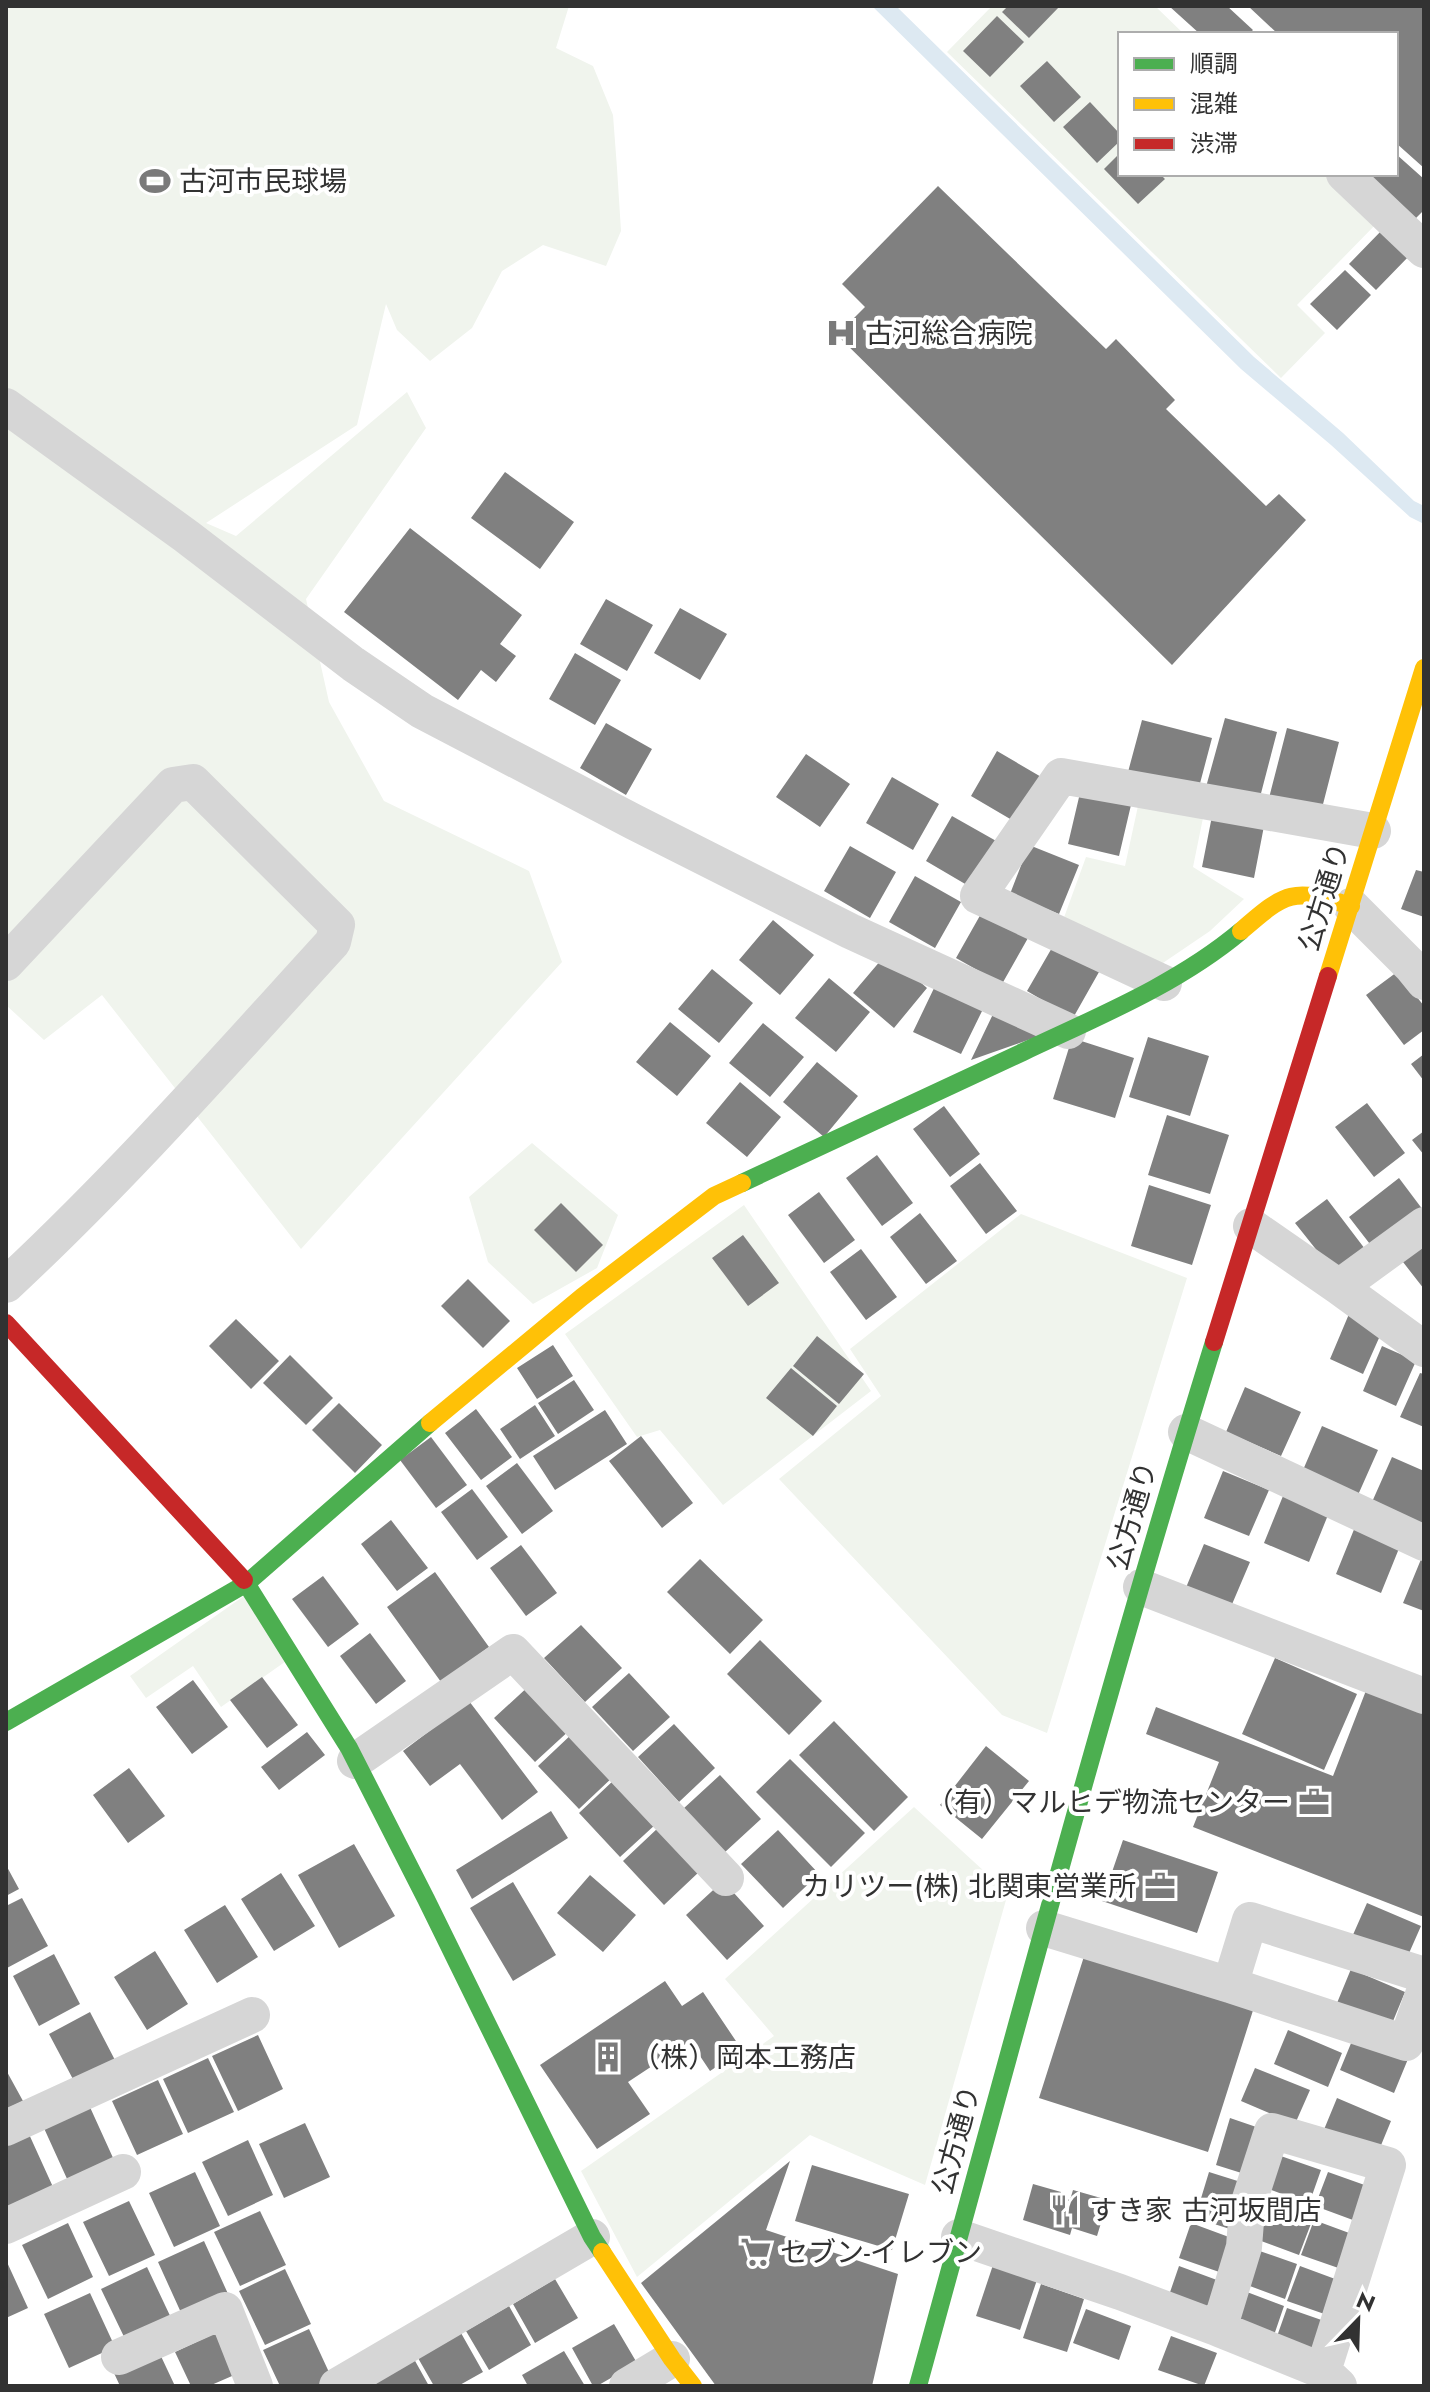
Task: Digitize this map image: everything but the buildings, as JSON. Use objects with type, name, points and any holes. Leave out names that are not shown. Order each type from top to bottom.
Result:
[{"type":"street","points":[[1346,176],[1424,250]]},
{"type":"street","points":[[6,406],[186,536],[353,664],[422,711],[850,931],[1068,1031]]},
{"type":"street","name":"公方通り","points":[[918,2386],[1044,1928],[1186,1432],[1424,668]]},
{"type":"street","points":[[1164,983],[978,896],[1061,776],[1373,831]]},
{"type":"street","points":[[6,963],[173,785],[193,782],[337,925],[333,942],[58,1236],[6,1285]]},
{"type":"street","points":[[6,1722],[247,1583],[466,1391],[714,1196],[1164,983],[1222,947],[1272,904],[1293,895],[1318,896],[1351,906],[1424,982]]},
{"type":"street","points":[[1339,1287],[1424,1225]]},
{"type":"street","points":[[1251,1226],[1424,1349]]},
{"type":"street","points":[[6,1323],[247,1583],[355,1761],[592,2237],[682,2372],[627,2386]]},
{"type":"street","points":[[1186,1432],[1424,1543]]},
{"type":"street","points":[[1141,1587],[1424,1696]]},
{"type":"street","points":[[355,1761],[513,1652],[726,1878]]},
{"type":"street","points":[[1230,1985],[1250,1920],[1424,1975]]},
{"type":"street","points":[[1044,1928],[1406,2043],[1424,1992]]},
{"type":"street","points":[[6,2128],[252,2015]]},
{"type":"street","points":[[959,2237],[1219,2329],[1333,2382],[1388,2165],[1272,2131],[1247,2208],[1244,2247],[1219,2329]]},
{"type":"street","points":[[6,2226],[123,2172]]},
{"type":"street","points":[[337,2386],[592,2237]]},
{"type":"street","points":[[119,2357],[225,2310],[255,2386]]},
{"type":"shaded area","points":[[6,6],[569,6],[556,48],[593,66],[613,115],[621,231],[606,266],[543,245],[502,271],[472,328],[430,361],[397,330],[386,304],[357,425],[206,523],[236,536],[407,392],[426,428],[306,599],[329,702],[384,801],[529,871],[562,962],[301,1249],[102,995],[44,1040],[6,1005]]},
{"type":"shaded area","points":[[872,6],[896,6],[1254,357],[1343,433],[1414,501],[1424,506],[1424,524],[1410,517],[1241,369]]},
{"type":"shaded area","points":[[992,6],[1155,6],[1182,32],[1118,32],[1118,176],[1330,176],[1378,222],[1297,305],[1325,333],[1281,378],[947,52]]},
{"type":"shaded area","points":[[1138,806],[1204,813],[1193,867],[1244,899],[1210,931],[1154,969],[1062,923],[1086,857],[1125,866]]},
{"type":"shaded area","points":[[532,1143],[618,1215],[597,1268],[533,1304],[488,1262],[469,1197]]},
{"type":"shaded area","points":[[744,1205],[871,1391],[723,1505],[660,1430],[637,1437],[565,1334]]},
{"type":"shaded area","points":[[1021,1214],[1187,1278],[1047,1733],[1002,1715],[779,1479],[881,1396],[850,1349]]},
{"type":"shaded area","points":[[244,1596],[289,1659],[221,1707],[193,1666],[146,1698],[130,1676]]},
{"type":"shaded area","points":[[914,1807],[1008,1893],[925,2185],[810,2135],[637,2277],[581,2171],[774,2036],[725,1979]]},
{"type":"traffic: fast","points":[[742,1183],[1136,998],[1191,967],[1241,931]]},
{"type":"traffic: fast","points":[[918,2386],[1099,1732],[1214,1342]]},
{"type":"traffic: fast","points":[[6,1722],[247,1583],[430,1423]]},
{"type":"traffic: fast","points":[[244,1580],[349,1748],[602,2252]]},
{"type":"traffic: slow","points":[[1328,976],[1424,668]]},
{"type":"traffic: slow","points":[[1241,931],[1269,908],[1291,897],[1302,895],[1351,906]]},
{"type":"traffic: slow","points":[[430,1423],[582,1297],[714,1196],[742,1183]]},
{"type":"traffic: slow","points":[[602,2252],[693,2386]]},
{"type":"traffic: jam","points":[[1214,1342],[1328,976]]},
{"type":"traffic: jam","points":[[6,1323],[244,1580]]},
{"type":"place","name":"古河市民球場","points":[[155,181]]},
{"type":"place","name":"古河総合病院","points":[[841,333]]},
{"type":"place","name":"（有）マルヒデ物流センター","points":[[1314,1802]]},
{"type":"place","name":"カリツー(株) 北関東営業所","points":[[1160,1886]]},
{"type":"place","name":"（株）岡本工務店","points":[[608,2057]]},
{"type":"place","name":"すき家 古河坂間店","points":[[1065,2210]]},
{"type":"place","name":"セブン-イレブン","points":[[756,2252]]}]
